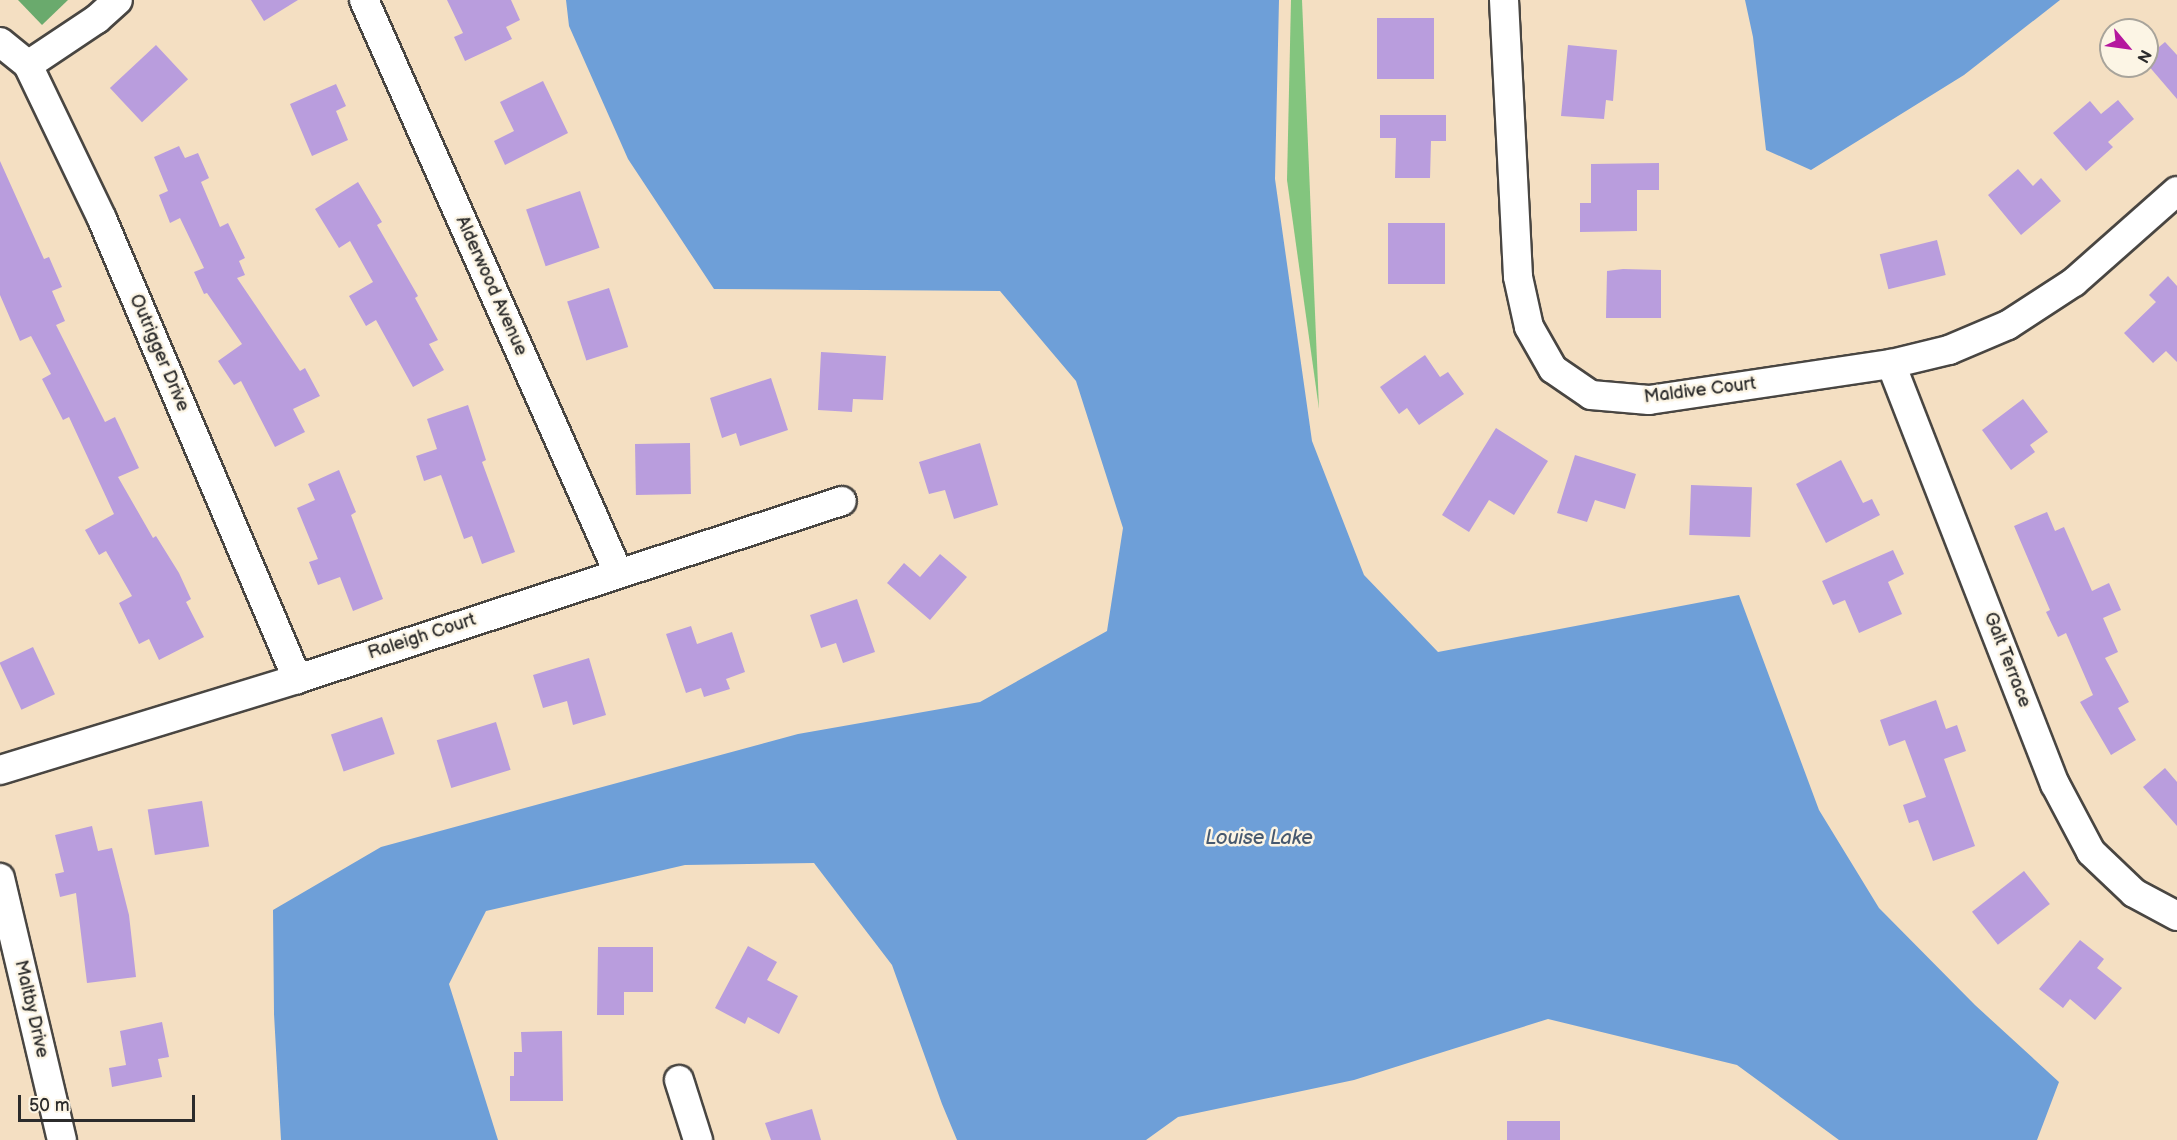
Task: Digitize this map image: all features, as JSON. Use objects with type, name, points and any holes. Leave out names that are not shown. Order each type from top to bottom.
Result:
[{"type":"street","points":[[28,65],[97,19],[118,0]]},
{"type":"street","name":"Alderwood Avenue","points":[[364,0],[618,573]]},
{"type":"street","name":"Maldive Court","points":[[1504,0],[1518,277],[1529,327],[1553,369],[1592,395],[1650,400],[1892,364],[1949,350],[2008,325],[2074,282],[2177,191]]},
{"type":"street","name":"Outrigger Drive","points":[[0,42],[28,65],[102,219],[297,679]]},
{"type":"street","name":"Galt Terrace","points":[[1892,364],[2055,784],[2091,852],[2134,893],[2177,916]]},
{"type":"street","name":"Raleigh Court","points":[[0,770],[297,679],[842,501]]},
{"type":"street","name":"Maltby Drive","points":[[0,878],[62,1140]]},
{"type":"street","points":[[679,1080],[698,1140]]},
{"type":"green space","points":[[18,0],[68,0],[42,25]]},
{"type":"green space","points":[[1291,0],[1302,0],[1319,409],[1287,180]]},
{"type":"water","name":"Louise Lake","points":[[566,0],[1279,0],[1275,179],[1312,441],[1364,575],[1438,652],[1739,595],[1819,810],[1879,908],[1975,1005],[2059,1082],[2037,1140],[1839,1140],[1737,1065],[1548,1019],[1354,1080],[1178,1117],[1146,1140],[957,1140],[892,965],[814,863],[685,865],[486,911],[449,984],[498,1140],[281,1140],[274,1014],[273,910],[381,847],[798,734],[980,702],[1107,631],[1123,528],[1076,381],[1000,291],[714,289],[628,159],[569,26]]},
{"type":"water","points":[[1745,0],[2060,0],[1964,75],[1811,170],[1766,150],[1753,37]]},
{"type":"building","points":[[251,0],[298,0],[264,21]]},
{"type":"building","points":[[447,0],[511,0],[520,20],[506,27],[512,39],[465,61],[454,37],[463,33]]},
{"type":"building","points":[[1377,18],[1434,18],[1434,79],[1377,79]]},
{"type":"building","points":[[2165,42],[2177,55],[2177,99],[2159,78],[2159,47]]},
{"type":"building","points":[[156,45],[188,79],[142,122],[110,88]]},
{"type":"building","points":[[1568,45],[1617,50],[1613,101],[1606,100],[1604,119],[1561,116]]},
{"type":"building","points":[[543,81],[568,133],[505,165],[494,141],[514,131],[500,102]]},
{"type":"building","points":[[336,84],[346,106],[336,111],[348,140],[312,156],[290,104]]},
{"type":"building","points":[[2118,100],[2134,119],[2108,142],[2113,147],[2086,171],[2053,133],[2090,101],[2101,114]]},
{"type":"building","points":[[1380,115],[1446,115],[1446,141],[1431,141],[1430,178],[1395,178],[1396,138],[1380,138]]},
{"type":"building","points":[[179,146],[185,158],[198,153],[209,178],[201,182],[220,227],[228,223],[245,258],[239,261],[245,275],[237,278],[300,371],[305,368],[320,396],[293,409],[305,432],[275,447],[241,381],[234,385],[218,361],[242,344],[207,293],[204,294],[194,272],[204,268],[180,218],[170,223],[159,195],[168,191],[154,157]]},
{"type":"building","points":[[0,161],[44,259],[49,257],[62,287],[52,291],[65,321],[56,325],[105,422],[115,417],[139,468],[118,477],[153,538],[156,536],[179,573],[191,599],[186,602],[204,637],[159,660],[149,639],[139,644],[119,603],[132,596],[106,551],[99,555],[85,530],[114,514],[69,417],[63,420],[42,379],[51,374],[31,336],[20,341],[0,295]]},
{"type":"building","points":[[1659,163],[1659,190],[1637,190],[1637,231],[1580,232],[1580,203],[1591,203],[1591,164]]},
{"type":"building","points":[[2018,169],[2033,186],[2041,178],[2061,201],[2021,235],[1988,195]]},
{"type":"building","points":[[358,182],[382,222],[377,225],[418,296],[415,298],[438,340],[429,344],[444,370],[413,387],[376,320],[366,326],[349,296],[373,282],[350,241],[339,248],[315,209]]},
{"type":"building","points":[[580,191],[600,248],[546,266],[526,210]]},
{"type":"building","points":[[1388,223],[1445,223],[1445,284],[1388,284]]},
{"type":"building","points":[[1937,240],[1946,275],[1888,289],[1880,254]]},
{"type":"building","points":[[1661,270],[1661,318],[1606,318],[1607,271]]},
{"type":"building","points":[[2168,276],[2177,286],[2177,362],[2166,351],[2153,363],[2124,333],[2156,302],[2149,295]]},
{"type":"building","points":[[609,288],[628,347],[586,361],[567,302]]},
{"type":"building","points":[[821,352],[886,356],[883,400],[853,399],[852,412],[818,410]]},
{"type":"building","points":[[1425,355],[1440,377],[1448,372],[1464,394],[1419,425],[1407,408],[1399,414],[1380,387]]},
{"type":"building","points":[[771,378],[788,430],[740,446],[736,433],[722,438],[710,398]]},
{"type":"building","points":[[2023,399],[2048,432],[2030,445],[2035,452],[2011,470],[1982,430]]},
{"type":"building","points":[[468,405],[486,460],[482,462],[515,552],[482,564],[472,536],[464,539],[441,475],[424,481],[416,456],[437,449],[427,419]]},
{"type":"building","points":[[1496,428],[1548,461],[1514,515],[1489,500],[1469,532],[1442,515]]},
{"type":"building","points":[[690,443],[691,494],[636,495],[635,444]]},
{"type":"building","points":[[980,443],[998,505],[954,519],[945,490],[929,494],[919,462]]},
{"type":"building","points":[[1575,455],[1636,474],[1625,509],[1595,500],[1587,522],[1557,513]]},
{"type":"building","points":[[1841,460],[1863,503],[1872,499],[1880,515],[1826,543],[1796,484]]},
{"type":"building","points":[[339,470],[356,512],[351,515],[383,599],[353,611],[340,577],[318,585],[309,562],[318,559],[297,508],[315,500],[308,484]]},
{"type":"building","points":[[1691,485],[1752,487],[1750,537],[1689,535]]},
{"type":"building","points":[[2047,512],[2055,531],[2064,527],[2092,591],[2109,583],[2121,610],[2103,618],[2118,652],[2105,658],[2129,702],[2118,708],[2136,740],[2111,755],[2080,702],[2093,695],[2066,633],[2058,637],[2046,612],[2050,610],[2014,526]]},
{"type":"building","points":[[1893,550],[1904,574],[1888,582],[1902,614],[1859,633],[1845,600],[1833,605],[1822,581]]},
{"type":"building","points":[[940,554],[967,577],[930,620],[887,583],[904,563],[920,577]]},
{"type":"building","points":[[857,599],[875,652],[843,663],[836,643],[821,648],[810,615]]},
{"type":"building","points":[[691,626],[697,644],[732,632],[745,672],[726,679],[730,689],[704,697],[701,688],[686,693],[666,634]]},
{"type":"building","points":[[33,647],[55,694],[21,710],[0,662]]},
{"type":"building","points":[[589,658],[606,715],[573,725],[567,701],[543,708],[533,675]]},
{"type":"building","points":[[1936,700],[1946,729],[1957,725],[1966,751],[1944,759],[1975,846],[1933,861],[1918,820],[1909,823],[1903,805],[1926,797],[1905,740],[1889,746],[1880,720]]},
{"type":"building","points":[[382,717],[395,754],[344,771],[331,735]]},
{"type":"building","points":[[496,722],[511,770],[451,788],[437,740]]},
{"type":"building","points":[[2165,768],[2177,782],[2177,826],[2143,787]]},
{"type":"building","points":[[202,801],[209,846],[155,855],[148,810]]},
{"type":"building","points":[[92,826],[98,851],[112,848],[129,915],[136,977],[87,983],[76,893],[60,897],[55,874],[64,872],[55,835]]},
{"type":"building","points":[[2024,871],[2050,904],[1998,945],[1972,912]]},
{"type":"building","points":[[2080,940],[2104,959],[2097,968],[2122,988],[2095,1020],[2070,999],[2063,1008],[2039,989]]},
{"type":"building","points":[[748,946],[777,962],[767,980],[798,996],[779,1034],[748,1017],[745,1024],[715,1008]]},
{"type":"building","points":[[598,947],[653,947],[653,992],[624,992],[624,1015],[597,1015]]},
{"type":"building","points":[[162,1022],[169,1057],[158,1059],[162,1077],[112,1087],[109,1068],[126,1065],[120,1031]]},
{"type":"building","points":[[562,1031],[563,1101],[510,1101],[510,1076],[514,1076],[514,1052],[522,1052],[521,1032]]},
{"type":"building","points":[[812,1109],[821,1140],[771,1140],[765,1123]]},
{"type":"building","points":[[1507,1121],[1560,1121],[1560,1140],[1507,1140]]}]
